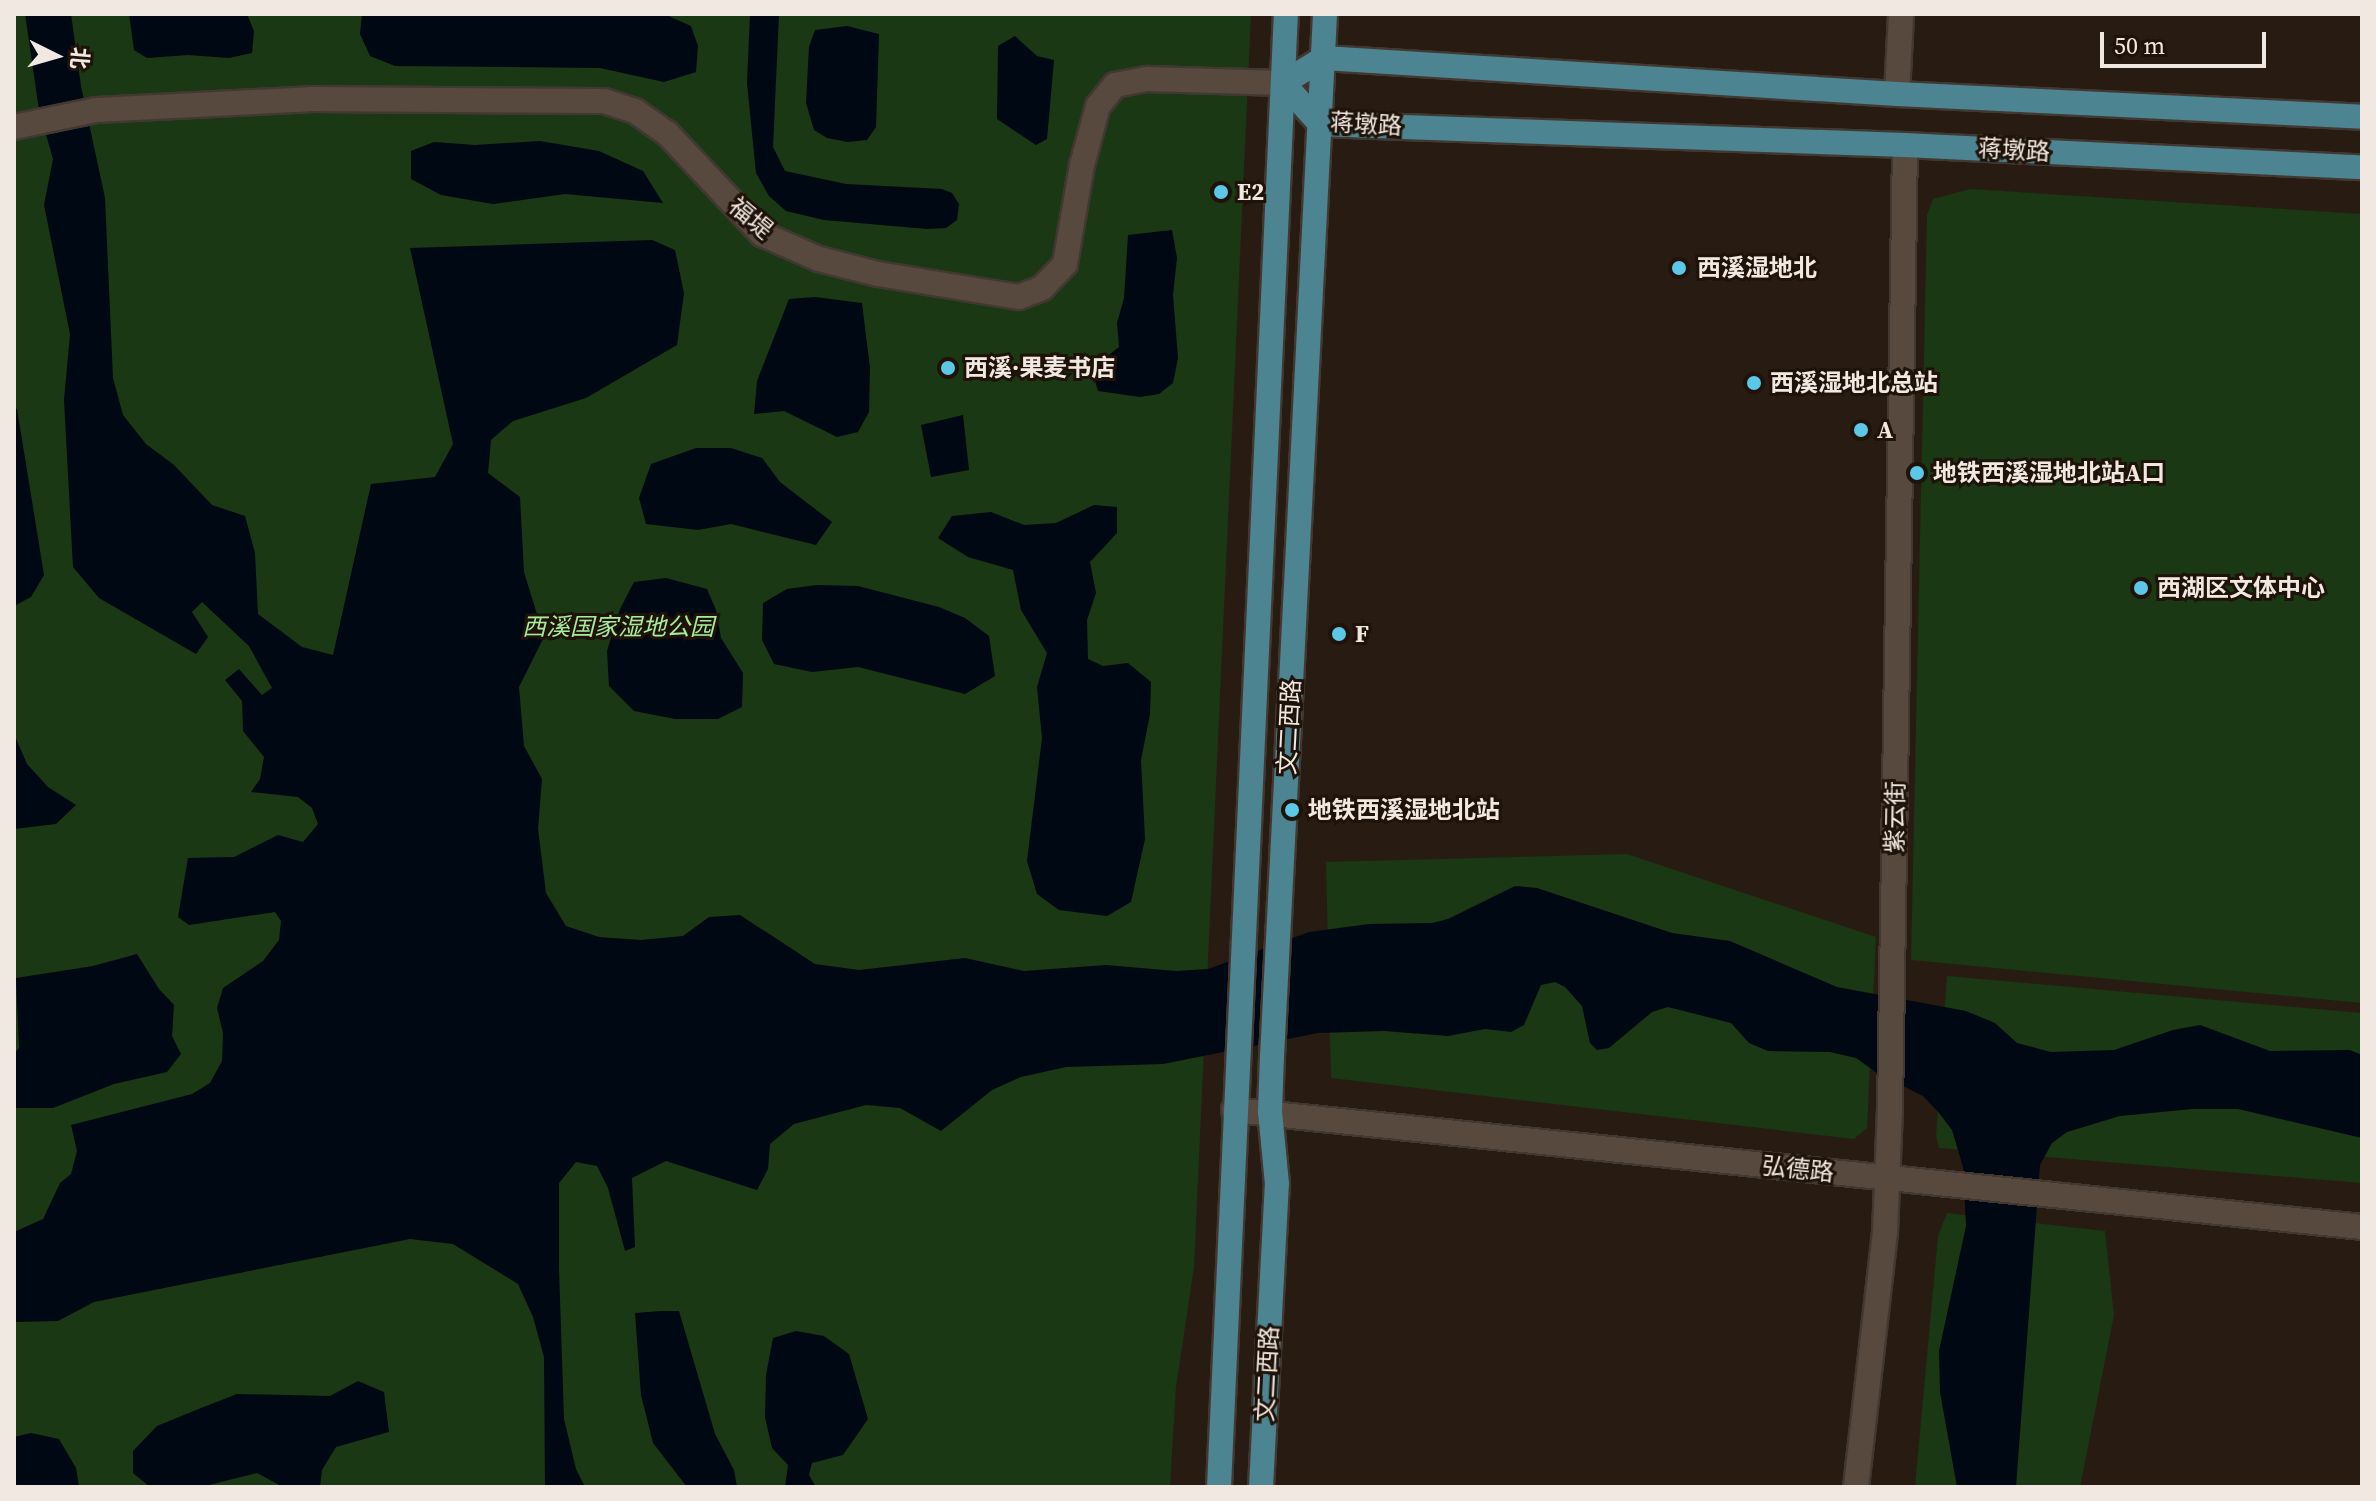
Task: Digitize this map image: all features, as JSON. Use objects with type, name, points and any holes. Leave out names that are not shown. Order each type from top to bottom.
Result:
[{"type":"main road","name":"文二西路","points":[[1219,1487],[1286,14]]},
{"type":"main road","name":"文二西路","points":[[1261,1487],[1277,1184],[1270,1111],[1272,1057],[1325,14]]},
{"type":"main road","points":[[1283,83],[1324,58]]},
{"type":"main road","name":"蒋墩路","points":[[1324,58],[1897,94],[2362,117]]},
{"type":"main road","name":"蒋墩路","points":[[1283,83],[1320,124],[1905,145],[2362,167]]},
{"type":"street","points":[[1897,94],[1901,14]]},
{"type":"street","name":"福堤","points":[[20,125],[96,110],[310,99],[604,101],[635,111],[667,133],[762,234],[819,259],[878,274],[1019,297],[1042,288],[1065,264],[1082,165],[1098,106],[1115,85],[1147,79],[1283,83]]},
{"type":"street","name":"紫云街","points":[[1856,1487],[1885,1233],[1888,1179],[1905,145]]},
{"type":"street","name":"弘德路","points":[[1234,1110],[1270,1111],[2362,1227]]},
{"type":"green space","name":"西溪国家湿地公园","points":[[14,14],[1251,14],[1194,1267],[1176,1387],[1170,1487],[14,1487]]},
{"type":"green space","name":"西湖区文体中心","points":[[1970,189],[2362,214],[2362,1003],[1911,960],[1927,215],[1933,199]]},
{"type":"green space","points":[[1627,854],[1876,937],[1867,1128],[1854,1139],[1331,1078],[1326,862]]},
{"type":"green space","points":[[1947,976],[2362,1013],[2362,1183],[1939,1148],[1936,1136]]},
{"type":"green space","points":[[1947,1213],[2105,1231],[2114,1315],[2080,1487],[1915,1487],[1938,1236]]},
{"type":"shaded area","points":[[25,14],[71,14],[81,86],[105,198],[113,378],[123,415],[146,444],[174,465],[212,505],[245,516],[255,553],[258,614],[302,647],[333,655],[371,484],[435,477],[453,444],[410,248],[652,240],[675,250],[684,293],[677,345],[586,398],[513,421],[491,440],[488,473],[520,497],[524,572],[544,637],[519,687],[524,746],[542,779],[538,829],[546,893],[566,926],[599,937],[641,940],[683,936],[709,917],[740,915],[815,964],[859,970],[965,958],[1024,971],[1106,965],[1176,971],[1208,969],[1309,932],[1369,924],[1432,923],[1448,919],[1515,886],[1537,888],[1672,933],[1730,941],[1837,987],[1966,1011],[1995,1023],[2017,1043],[2051,1052],[2114,1050],[2173,1030],[2200,1025],[2270,1051],[2350,1050],[2362,1055],[2362,1138],[2238,1109],[2192,1109],[2120,1116],[2067,1132],[2052,1143],[2040,1165],[2016,1487],[1957,1487],[1940,1392],[1939,1351],[1966,1226],[1963,1167],[1952,1130],[1939,1113],[1923,1096],[1877,1073],[1856,1058],[1830,1052],[1768,1051],[1749,1043],[1731,1023],[1668,1007],[1652,1012],[1609,1048],[1597,1050],[1590,1043],[1582,1006],[1565,987],[1555,982],[1541,985],[1524,1025],[1511,1032],[1485,1029],[1448,1036],[1384,1031],[1318,1033],[1163,1064],[1066,1067],[1021,1077],[992,1090],[941,1131],[900,1108],[866,1105],[794,1124],[770,1144],[768,1169],[757,1190],[666,1161],[632,1178],[635,1247],[625,1251],[608,1188],[597,1166],[576,1162],[559,1183],[559,1269],[564,1419],[576,1469],[585,1487],[545,1487],[544,1357],[533,1317],[518,1284],[453,1244],[410,1239],[94,1302],[58,1321],[14,1322],[14,1232],[43,1219],[60,1183],[71,1174],[77,1151],[71,1125],[192,1094],[210,1083],[222,1061],[223,1033],[217,1008],[223,988],[263,961],[279,940],[281,921],[275,912],[189,925],[178,917],[188,858],[234,857],[278,835],[303,842],[318,824],[312,808],[298,797],[251,792],[260,779],[264,757],[243,731],[242,701],[225,680],[239,669],[262,695],[272,688],[249,646],[202,602],[192,612],[208,637],[196,654],[99,598],[73,567],[64,400],[70,334],[44,205],[53,159],[39,110]]},
{"type":"shaded area","points":[[129,14],[247,14],[254,31],[252,53],[229,58],[188,55],[147,58],[134,50]]},
{"type":"shaded area","points":[[362,14],[664,14],[691,26],[698,46],[696,72],[664,82],[600,68],[395,66],[370,56],[360,34]]},
{"type":"shaded area","points":[[750,14],[779,14],[773,147],[785,171],[846,184],[942,189],[952,193],[959,204],[957,220],[946,228],[927,229],[824,220],[786,211],[769,196],[756,173],[747,83]]},
{"type":"shaded area","points":[[847,26],[879,34],[876,127],[867,140],[848,142],[827,138],[814,130],[806,103],[809,47],[815,30]]},
{"type":"shaded area","points":[[1015,36],[1037,56],[1054,60],[1047,139],[1036,145],[997,119],[998,46]]},
{"type":"shaded area","points":[[540,141],[599,151],[643,171],[663,203],[565,194],[493,204],[441,195],[411,179],[411,151],[434,142],[475,145]]},
{"type":"shaded area","points":[[1172,230],[1177,258],[1173,295],[1178,358],[1173,383],[1159,394],[1140,397],[1098,391],[1093,374],[1104,359],[1119,347],[1117,323],[1124,298],[1128,235]]},
{"type":"shaded area","points":[[815,297],[862,303],[870,368],[869,412],[858,432],[837,437],[784,411],[754,414],[757,381],[789,299]]},
{"type":"shaded area","points":[[14,408],[17,409],[44,575],[31,597],[14,606]]},
{"type":"shaded area","points":[[963,415],[969,470],[931,477],[921,425]]},
{"type":"shaded area","points":[[696,448],[731,448],[762,458],[780,482],[832,522],[816,545],[731,524],[698,530],[646,524],[639,498],[651,464]]},
{"type":"shaded area","points":[[1094,505],[1117,507],[1117,533],[1090,562],[1096,593],[1087,620],[1088,659],[1103,666],[1128,663],[1151,682],[1150,714],[1141,760],[1145,839],[1131,902],[1107,916],[1059,910],[1037,894],[1027,861],[1042,738],[1037,687],[1047,653],[1021,610],[1013,570],[968,557],[938,538],[952,516],[991,512],[1024,525],[1056,523]]},
{"type":"shaded area","points":[[666,578],[707,589],[716,610],[721,638],[743,673],[742,707],[718,719],[675,719],[634,711],[609,686],[607,651],[620,609],[634,582]]},
{"type":"shaded area","points":[[817,585],[858,586],[939,607],[965,618],[989,636],[995,676],[965,694],[858,667],[812,672],[774,664],[762,640],[763,603],[787,589]]},
{"type":"shaded area","points":[[14,734],[27,764],[48,787],[76,805],[56,824],[14,829]]},
{"type":"shaded area","points":[[137,954],[159,989],[174,1005],[172,1036],[181,1054],[167,1072],[114,1084],[53,1108],[14,1108],[14,1054],[19,1048],[16,978],[93,966]]},
{"type":"shaded area","points":[[679,1311],[715,1434],[734,1470],[737,1487],[687,1487],[653,1443],[641,1395],[635,1313]]},
{"type":"shaded area","points":[[796,1331],[824,1336],[849,1354],[868,1419],[843,1455],[812,1463],[809,1475],[816,1487],[785,1487],[788,1465],[772,1448],[765,1417],[766,1375],[773,1338]]},
{"type":"shaded area","points":[[358,1381],[384,1392],[389,1432],[336,1447],[322,1470],[320,1487],[283,1487],[257,1473],[201,1487],[150,1487],[133,1473],[133,1451],[157,1426],[196,1410],[237,1394],[330,1396]]},
{"type":"shaded area","points":[[31,1433],[59,1439],[76,1468],[79,1487],[14,1487],[14,1437]]},
{"type":"place","name":"E2","points":[[1221,192]]},
{"type":"place","name":"西溪湿地北","points":[[1679,268]]},
{"type":"place","name":"西溪·果麦书店","points":[[948,368]]},
{"type":"place","name":"西溪湿地北总站","points":[[1754,383]]},
{"type":"place","name":"A","points":[[1861,430]]},
{"type":"place","name":"地铁西溪湿地北站A口","points":[[1917,473]]},
{"type":"place","name":"西湖区文体中心","points":[[2141,588]]},
{"type":"place","name":"F","points":[[1339,634]]},
{"type":"place","name":"地铁西溪湿地北站","points":[[1292,810]]}]
